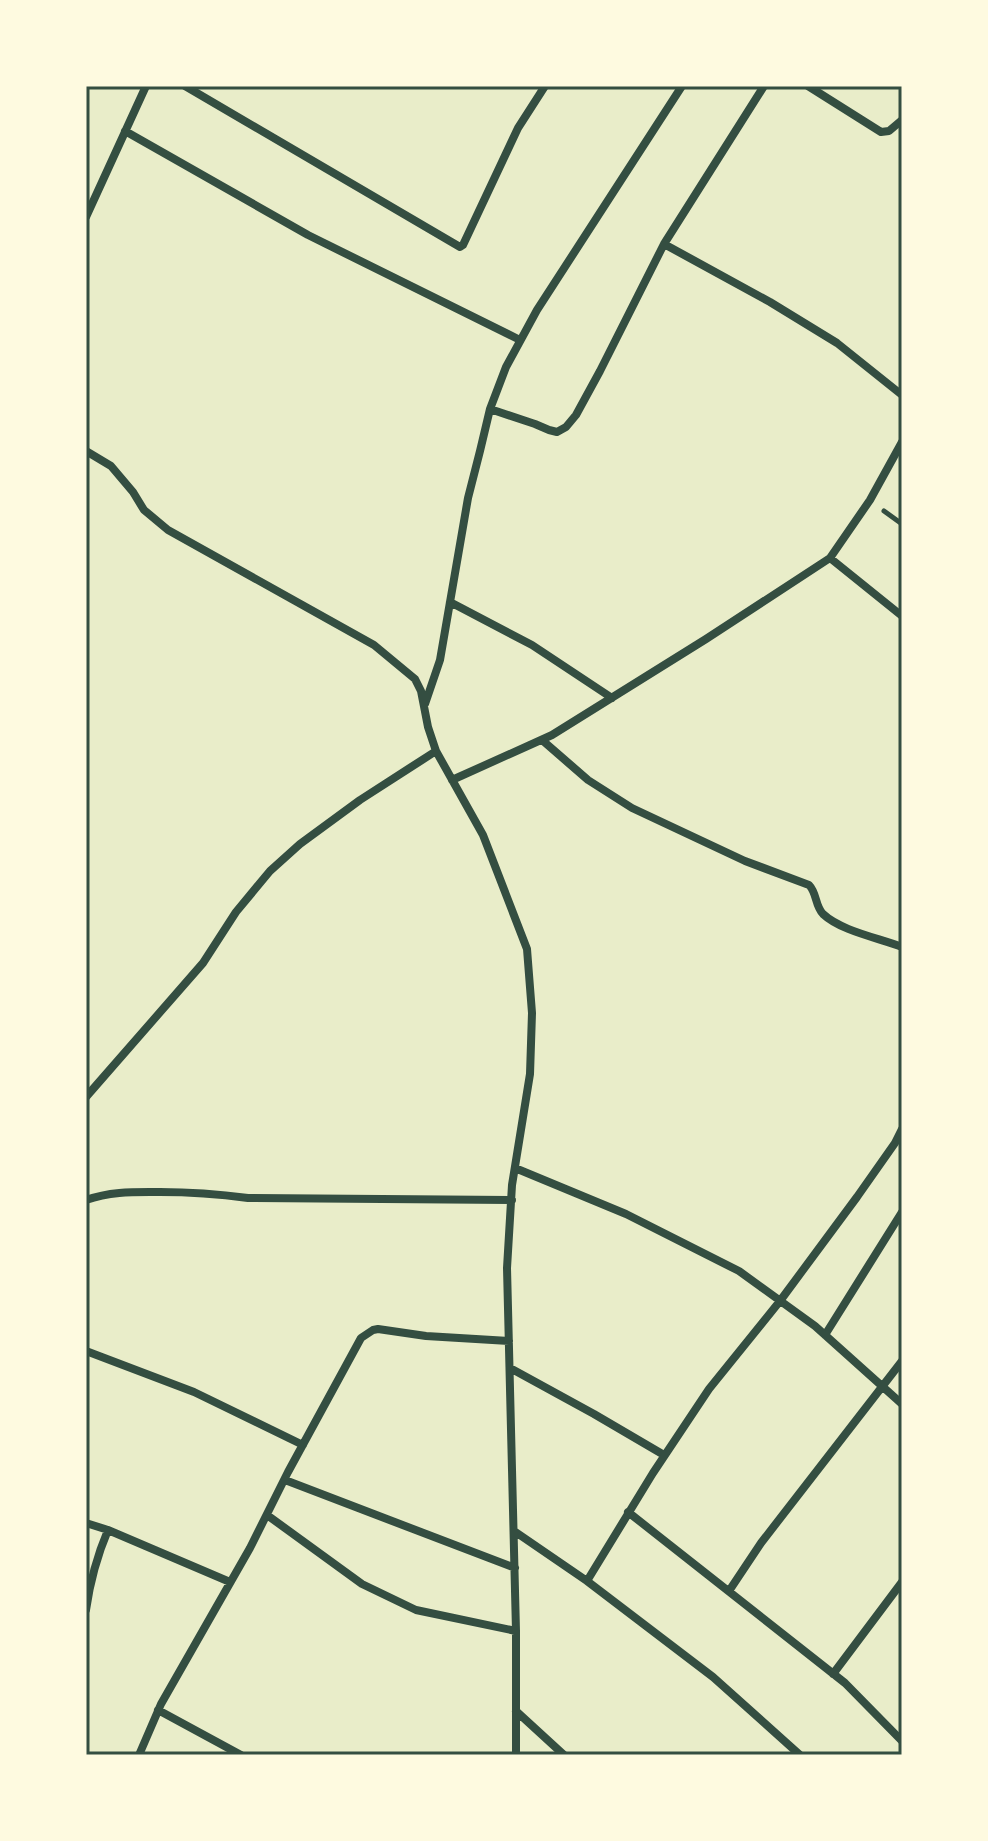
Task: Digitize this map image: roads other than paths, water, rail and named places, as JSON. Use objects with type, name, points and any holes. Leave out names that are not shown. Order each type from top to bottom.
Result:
[{"type":"street","points":[[86,217],[146,86]]},
{"type":"street","points":[[185,86],[460,247],[518,128],[545,86]]},
{"type":"street","points":[[424,708],[440,660],[468,498],[490,409],[506,367],[537,310],[682,86]]},
{"type":"street","points":[[490,409],[557,432],[566,427],[600,371],[664,244],[764,86]]},
{"type":"street","points":[[808,86],[881,132],[889,131],[902,120]]},
{"type":"street","points":[[125,131],[308,235],[520,340]]},
{"type":"street","points":[[664,244],[837,343],[902,395]]},
{"type":"street","points":[[452,780],[542,740],[830,558],[870,500],[902,442]]},
{"type":"street","points":[[86,451],[111,466],[144,510],[168,530],[374,645],[415,679],[436,751],[483,835],[527,949],[532,1013],[530,1074],[515,1168],[507,1268],[515,1568],[516,1755]]},
{"type":"street","points":[[830,558],[902,616]]},
{"type":"street","points":[[450,602],[532,645],[612,698]]},
{"type":"street","points":[[542,740],[588,780],[632,808],[745,861],[809,885],[814,889],[815,899],[824,915],[849,929],[902,947]]},
{"type":"street","points":[[86,1097],[203,963],[236,912],[270,871],[300,844],[360,800],[436,751]]},
{"type":"street","points":[[587,1581],[664,1455],[709,1389],[780,1301],[857,1197],[902,1129]]},
{"type":"street","points":[[515,1168],[640,1221],[739,1271],[825,1335],[902,1404]]},
{"type":"street","points":[[86,1200],[122,1192],[210,1192],[248,1198],[512,1200]]},
{"type":"street","points":[[825,1335],[902,1212]]},
{"type":"street","points":[[139,1755],[158,1710],[365,1334],[378,1329],[426,1336],[509,1341]]},
{"type":"street","points":[[86,1351],[194,1392],[303,1445]]},
{"type":"street","points":[[729,1591],[761,1543],[902,1361]]},
{"type":"street","points":[[510,1368],[664,1455]]},
{"type":"street","points":[[285,1480],[515,1568]]},
{"type":"street","points":[[628,1512],[845,1683],[902,1741]]},
{"type":"street","points":[[267,1515],[362,1584],[416,1610],[516,1631]]},
{"type":"street","points":[[86,1523],[230,1582]]},
{"type":"street","points":[[86,1610],[90,1585],[108,1530]]},
{"type":"street","points":[[514,1531],[587,1581],[713,1677],[800,1755]]},
{"type":"street","points":[[833,1674],[902,1582]]},
{"type":"street","points":[[158,1710],[241,1755]]},
{"type":"street","points":[[516,1711],[564,1755]]}]
